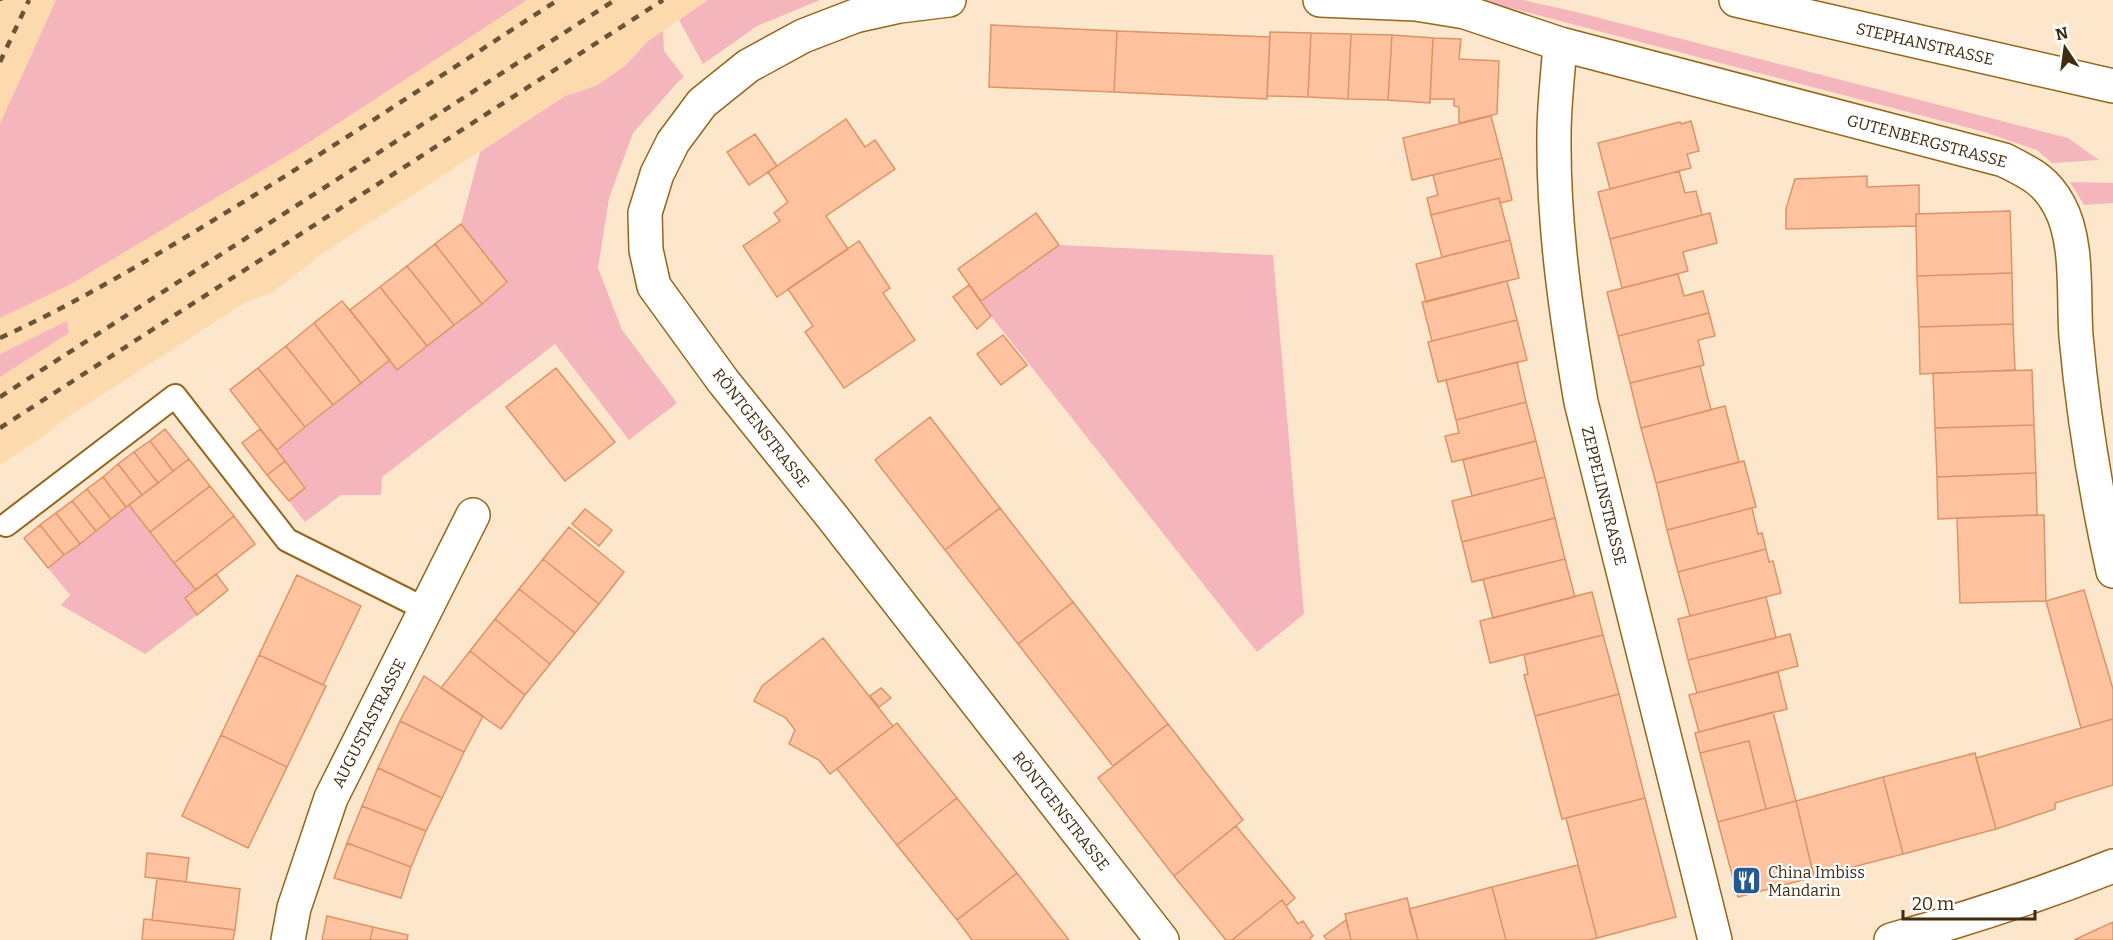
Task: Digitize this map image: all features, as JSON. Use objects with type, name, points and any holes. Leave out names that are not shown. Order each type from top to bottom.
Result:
[{"type":"street","name":"RÖNTGENSTRASSE","points":[[949,0],[900,6],[855,16],[803,36],[748,66],[702,103],[673,141],[657,174],[645,213],[646,250],[654,286],[723,381],[830,514],[1162,940]]},
{"type":"street","points":[[1320,0],[1416,4],[1465,12],[1560,44]]},
{"type":"street","name":"STEPHANSTRASSE","points":[[1736,0],[2113,86]]},
{"type":"street","name":"GUTENBERGSTRASSE","points":[[1560,44],[2004,160],[2040,179],[2060,206],[2072,242],[2076,336],[2087,426],[2099,510],[2113,571]]},
{"type":"street","name":"ZEPPELINSTRASSE","points":[[1560,44],[1554,134],[1556,209],[1569,332],[1581,402],[1715,940]]},
{"type":"street","name":"AUGUSTASTRASSE","points":[[288,940],[294,908],[331,798],[473,515]]},
{"type":"street","points":[[1891,940],[1953,923],[2041,894],[2113,866]]},
{"type":"lane","points":[[6,525],[176,396],[287,540],[425,609]]},
{"type":"shaded area","points":[[0,0],[56,0],[0,124]]},
{"type":"shaded area","points":[[56,0],[527,0],[305,145],[71,284],[0,318],[0,124]]},
{"type":"shaded area","points":[[527,0],[708,0],[647,42],[625,66],[596,86],[565,96],[323,253],[273,292],[244,303],[66,418],[0,465],[0,377],[69,333],[66,322],[0,354],[0,318],[71,284],[305,145]]},
{"type":"shaded area","points":[[708,0],[820,0],[757,26],[703,64],[679,20]]},
{"type":"shaded area","points":[[1480,0],[1523,0],[1576,12],[2068,138],[2099,160],[2052,163],[2037,150],[1981,131]]},
{"type":"shaded area","points":[[663,31],[664,51],[684,77],[633,133],[609,198],[598,268],[622,330],[677,403],[629,440],[555,344],[382,477],[381,495],[341,495],[305,522],[289,501],[305,487],[277,450],[390,360],[397,370],[507,283],[461,224],[480,152],[565,96],[596,86],[625,66],[647,42]]},
{"type":"shaded area","points":[[2070,182],[2113,183],[2113,203],[2084,205]]},
{"type":"shaded area","points":[[1059,245],[1273,255],[1304,614],[1257,652],[981,301]]},
{"type":"shaded area","points":[[67,321],[69,333],[0,377],[0,354]]},
{"type":"shaded area","points":[[129,505],[196,590],[197,615],[145,654],[61,605],[70,595],[48,568]]},
{"type":"building","points":[[991,25],[1117,31],[1114,92],[989,87]]},
{"type":"building","points":[[1117,31],[1270,37],[1267,99],[1114,92]]},
{"type":"building","points":[[1270,32],[1311,33],[1308,97],[1267,96]]},
{"type":"building","points":[[1311,33],[1351,34],[1348,99],[1308,97]]},
{"type":"building","points":[[1351,34],[1392,35],[1388,100],[1348,99]]},
{"type":"building","points":[[1392,35],[1433,38],[1430,103],[1388,100]]},
{"type":"building","points":[[1433,38],[1461,39],[1459,59],[1499,61],[1497,114],[1459,123],[1459,107],[1454,106],[1454,99],[1430,99]]},
{"type":"building","points":[[1491,116],[1502,158],[1412,180],[1403,138]]},
{"type":"building","points":[[846,119],[865,147],[875,140],[895,169],[826,216],[848,249],[777,297],[743,246],[780,221],[774,213],[788,202],[768,172]]},
{"type":"building","points":[[1691,121],[1699,151],[1687,154],[1691,168],[1610,189],[1598,143]]},
{"type":"building","points":[[755,134],[777,166],[749,185],[727,152]]},
{"type":"building","points":[[1502,158],[1512,200],[1500,203],[1499,198],[1431,215],[1427,198],[1438,195],[1433,175]]},
{"type":"building","points":[[1679,171],[1685,193],[1696,191],[1702,215],[1610,239],[1598,192]]},
{"type":"building","points":[[1867,176],[1867,187],[1919,185],[1919,214],[1916,214],[1916,226],[1786,229],[1786,209],[1795,179]]},
{"type":"building","points":[[1499,198],[1510,240],[1442,257],[1431,215]]},
{"type":"building","points":[[2010,211],[2012,273],[1917,276],[1916,214]]},
{"type":"building","points":[[1036,213],[1059,245],[981,301],[958,269]]},
{"type":"building","points":[[1710,213],[1717,243],[1683,252],[1688,271],[1622,288],[1610,239]]},
{"type":"building","points":[[461,224],[507,282],[482,304],[435,244]]},
{"type":"building","points":[[1510,240],[1519,278],[1426,302],[1416,264]]},
{"type":"building","points":[[859,241],[890,288],[883,293],[915,340],[844,388],[805,332],[813,326],[788,289]]},
{"type":"building","points":[[435,244],[482,304],[454,325],[407,266]]},
{"type":"building","points":[[407,266],[454,325],[427,346],[380,287]]},
{"type":"building","points":[[2012,273],[2013,324],[1919,327],[1917,276]]},
{"type":"building","points":[[1678,274],[1684,296],[1703,291],[1709,313],[1618,336],[1607,292]]},
{"type":"building","points":[[1507,281],[1517,320],[1432,341],[1422,302]]},
{"type":"building","points":[[969,285],[991,316],[977,329],[953,297]]},
{"type":"building","points":[[380,287],[427,346],[397,370],[350,310]]},
{"type":"building","points":[[342,301],[390,360],[361,383],[314,323]]},
{"type":"building","points":[[1709,313],[1715,336],[1698,340],[1704,365],[1630,383],[1618,336]]},
{"type":"building","points":[[1517,320],[1527,360],[1438,382],[1428,342]]},
{"type":"building","points":[[314,323],[361,383],[333,405],[286,346]]},
{"type":"building","points":[[2013,324],[2015,370],[1920,374],[1919,327]]},
{"type":"building","points":[[1003,335],[1027,365],[1001,385],[977,354]]},
{"type":"building","points":[[286,346],[333,405],[305,427],[258,368]]},
{"type":"building","points":[[1517,362],[1526,402],[1456,420],[1446,380]]},
{"type":"building","points":[[1700,366],[1711,410],[1641,428],[1630,383]]},
{"type":"building","points":[[258,368],[305,427],[277,450],[230,390]]},
{"type":"building","points":[[556,368],[615,442],[565,481],[506,407]]},
{"type":"building","points":[[2032,370],[2034,425],[1935,428],[1933,373]]},
{"type":"building","points":[[1526,402],[1536,441],[1452,462],[1445,436],[1459,433],[1456,420]]},
{"type":"building","points":[[1725,406],[1739,462],[1656,483],[1641,428]]},
{"type":"building","points":[[930,417],[1000,508],[945,550],[875,460]]},
{"type":"building","points":[[2034,425],[2036,473],[1937,477],[1935,428]]},
{"type":"building","points":[[165,429],[189,459],[173,471],[150,441]]},
{"type":"building","points":[[260,429],[285,461],[267,475],[242,443]]},
{"type":"building","points":[[150,441],[173,471],[158,483],[134,452]]},
{"type":"building","points":[[1536,441],[1545,477],[1472,496],[1463,460]]},
{"type":"building","points":[[134,452],[158,483],[142,495],[118,464]]},
{"type":"building","points":[[189,459],[210,486],[150,532],[129,505]]},
{"type":"building","points":[[285,461],[305,488],[289,501],[267,475]]},
{"type":"building","points":[[1744,461],[1756,507],[1667,530],[1656,483]]},
{"type":"building","points":[[118,464],[142,495],[126,507],[103,477]]},
{"type":"building","points":[[2036,473],[2037,515],[1938,519],[1937,477]]},
{"type":"building","points":[[103,477],[126,507],[111,519],[87,489]]},
{"type":"building","points":[[1545,477],[1555,518],[1462,542],[1452,501]]},
{"type":"building","points":[[210,486],[234,516],[174,563],[150,532]]},
{"type":"building","points":[[87,489],[111,519],[96,531],[72,501]]},
{"type":"building","points":[[72,501],[96,531],[80,544],[56,513]]},
{"type":"building","points":[[1000,508],[1073,602],[1018,644],[945,550]]},
{"type":"building","points":[[1752,508],[1758,534],[1762,533],[1766,549],[1678,572],[1667,530]]},
{"type":"building","points":[[585,509],[612,530],[599,546],[572,524]]},
{"type":"building","points":[[56,513],[80,544],[64,555],[40,525]]},
{"type":"building","points":[[2044,515],[2046,601],[1960,603],[1957,518]]},
{"type":"building","points":[[234,516],[255,544],[196,590],[174,563]]},
{"type":"building","points":[[1555,518],[1565,559],[1472,582],[1462,542]]},
{"type":"building","points":[[40,525],[64,555],[48,568],[24,538]]},
{"type":"building","points":[[569,527],[624,572],[599,604],[543,559]]},
{"type":"building","points":[[1766,549],[1769,562],[1773,561],[1781,593],[1690,616],[1678,572]]},
{"type":"building","points":[[543,559],[599,604],[575,633],[519,589]]},
{"type":"building","points":[[1565,559],[1575,597],[1493,618],[1483,579]]},
{"type":"building","points":[[216,574],[228,590],[197,615],[185,598]]},
{"type":"building","points":[[297,575],[361,606],[323,685],[259,655]]},
{"type":"building","points":[[519,589],[575,633],[550,664],[495,619]]},
{"type":"building","points":[[2084,590],[2113,689],[2113,719],[2081,728],[2046,601]]},
{"type":"building","points":[[1592,592],[1603,635],[1490,663],[1480,621]]},
{"type":"building","points":[[1766,597],[1776,638],[1688,660],[1678,619]]},
{"type":"building","points":[[1073,602],[1168,724],[1113,766],[1018,644]]},
{"type":"building","points":[[495,619],[550,664],[525,695],[470,651]]},
{"type":"building","points":[[1790,634],[1798,666],[1697,693],[1688,660]]},
{"type":"building","points":[[1603,635],[1619,694],[1535,716],[1524,675],[1528,674],[1524,655]]},
{"type":"building","points":[[823,638],[893,726],[830,774],[819,760],[789,744],[795,730],[786,718],[754,701],[762,686]]},
{"type":"building","points":[[470,651],[525,695],[501,729],[441,688]]},
{"type":"building","points":[[259,655],[326,686],[287,767],[221,735]]},
{"type":"building","points":[[1778,672],[1787,709],[1699,732],[1689,695]]},
{"type":"building","points":[[424,676],[483,716],[464,752],[400,721]]},
{"type":"building","points":[[881,688],[891,698],[879,707],[870,696]]},
{"type":"building","points":[[1619,694],[1645,798],[1562,819],[1535,716]]},
{"type":"building","points":[[1773,712],[1796,801],[1766,809],[1749,741],[1700,753],[1695,733]]},
{"type":"building","points":[[2113,719],[2113,785],[2055,803],[2055,809],[1996,829],[1976,758]]},
{"type":"building","points":[[400,721],[464,752],[442,798],[378,768]]},
{"type":"building","points":[[897,723],[957,798],[897,845],[837,769]]},
{"type":"building","points":[[1168,724],[1243,820],[1174,876],[1098,778]]},
{"type":"building","points":[[221,735],[287,767],[248,848],[182,816]]},
{"type":"building","points":[[1749,741],[1766,809],[1718,822],[1700,753]]},
{"type":"building","points":[[1975,753],[1996,829],[1903,854],[1883,777]]},
{"type":"building","points":[[378,768],[442,798],[426,831],[362,806]]},
{"type":"building","points":[[1883,777],[1903,854],[1814,877],[1796,801]]},
{"type":"building","points":[[957,798],[1017,873],[957,920],[897,845]]},
{"type":"building","points":[[1645,798],[1676,917],[1597,938],[1566,818]]},
{"type":"building","points":[[1796,801],[1814,877],[1738,897],[1718,822]]},
{"type":"building","points":[[362,806],[426,831],[411,867],[347,843]]},
{"type":"building","points":[[1236,826],[1295,898],[1286,906],[1282,900],[1232,940],[1226,940],[1174,876]]},
{"type":"building","points":[[347,843],[411,867],[401,898],[334,878]]},
{"type":"building","points":[[147,853],[189,858],[186,882],[145,877]]},
{"type":"building","points":[[1578,865],[1597,938],[1589,940],[1506,940],[1492,887]]},
{"type":"building","points":[[1017,873],[1069,940],[972,940],[957,920]]},
{"type":"building","points":[[157,878],[240,889],[235,930],[152,920]]},
{"type":"building","points":[[1492,887],[1506,940],[1418,940],[1409,909]]},
{"type":"building","points":[[1407,898],[1418,940],[1351,940],[1345,914]]},
{"type":"building","points":[[1282,900],[1298,924],[1303,921],[1313,936],[1311,940],[1232,940]]},
{"type":"building","points":[[327,916],[373,927],[370,940],[322,940]]},
{"type":"building","points":[[144,919],[235,930],[233,940],[142,940]]},
{"type":"building","points":[[1346,920],[1351,940],[1327,940],[1324,936]]},
{"type":"building","points":[[2113,922],[2113,940],[2074,940]]},
{"type":"building","points":[[373,927],[408,935],[407,940],[370,940]]},
{"type":"railway","points":[[0,62],[29,0]]},
{"type":"railway","points":[[0,338],[85,295],[265,189],[558,0]]},
{"type":"railway","points":[[0,397],[615,0]]},
{"type":"railway","points":[[0,428],[663,0]]},
{"type":"place","name":"China Imbiss Mandarin","points":[[1747,881]]}]
